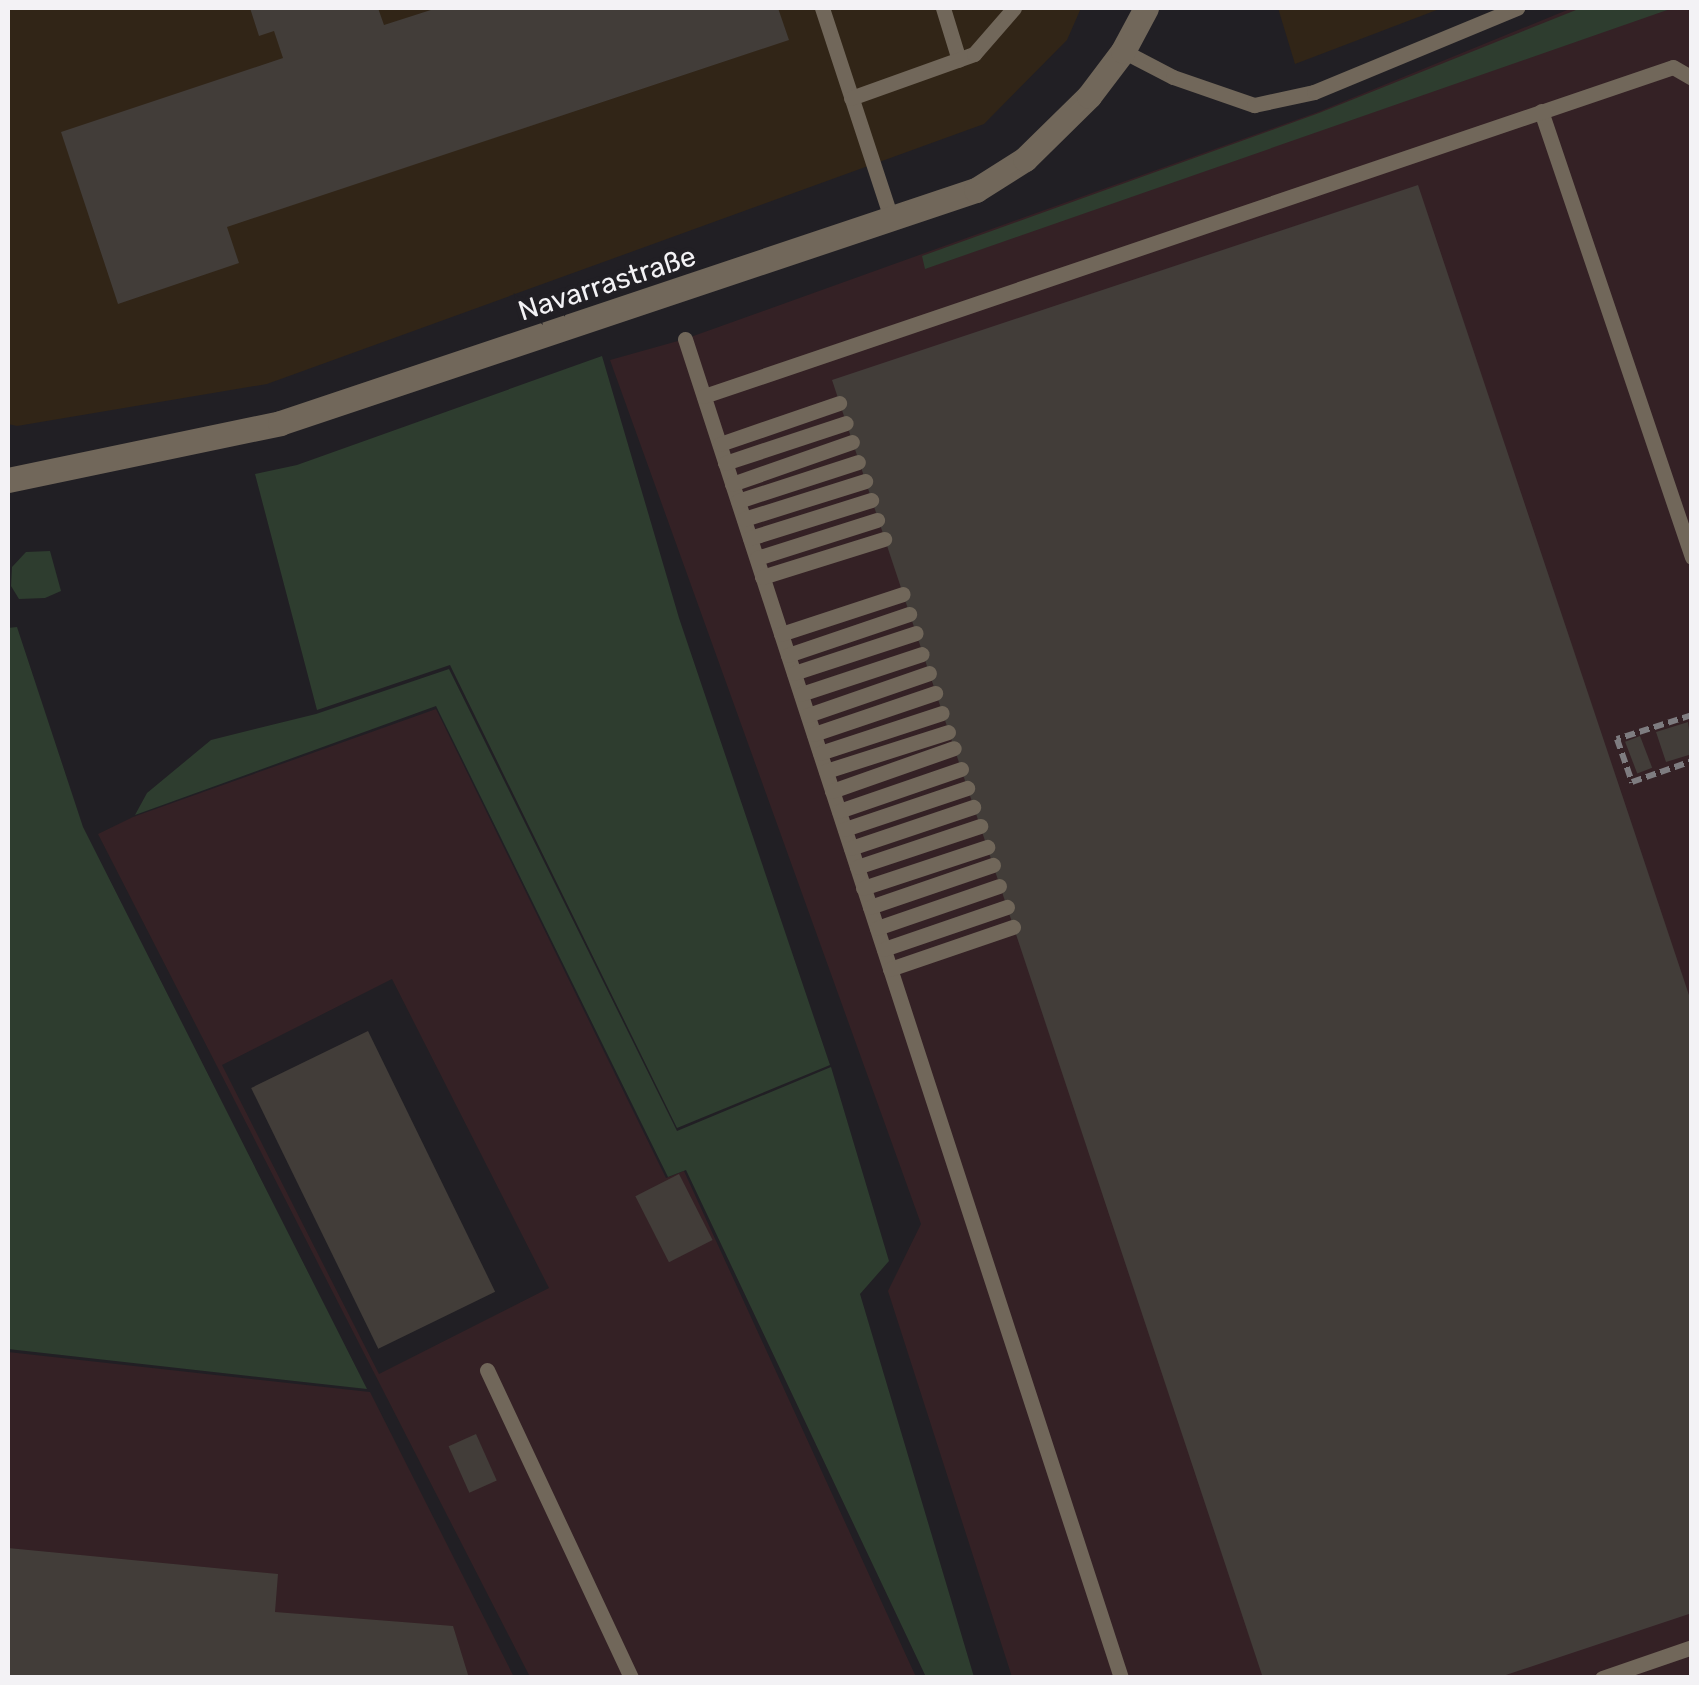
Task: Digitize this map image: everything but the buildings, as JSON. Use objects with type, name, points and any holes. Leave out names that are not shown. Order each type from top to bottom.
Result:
[{"type":"street","name":"Navarrastraße","points":[[8,480],[280,422],[976,190],[1025,159],[1089,96],[1124,51],[1146,8]]},
{"type":"lane","points":[[822,8],[892,218]]},
{"type":"lane","points":[[942,8],[959,60]]},
{"type":"lane","points":[[851,98],[974,54],[1014,8]]},
{"type":"lane","points":[[1124,51],[1173,77],[1254,105],[1314,92],[1517,8]]},
{"type":"lane","points":[[704,396],[1674,67],[1692,78]]},
{"type":"lane","points":[[1541,111],[1692,557]]},
{"type":"lane","points":[[685,339],[1121,1678]]},
{"type":"lane","points":[[720,444],[839,404]]},
{"type":"lane","points":[[725,463],[846,423]]},
{"type":"lane","points":[[735,493],[852,442]]},
{"type":"lane","points":[[735,493],[858,462]]},
{"type":"lane","points":[[744,519],[864,481]]},
{"type":"lane","points":[[750,538],[872,500]]},
{"type":"lane","points":[[756,558],[878,520]]},
{"type":"lane","points":[[762,577],[884,539]]},
{"type":"lane","points":[[781,634],[903,594]]},
{"type":"lane","points":[[788,655],[909,614]]},
{"type":"lane","points":[[794,673],[916,633]]},
{"type":"lane","points":[[801,694],[922,654]]},
{"type":"lane","points":[[808,715],[929,673]]},
{"type":"lane","points":[[814,734],[935,692]]},
{"type":"lane","points":[[820,753],[942,713]]},
{"type":"lane","points":[[826,771],[951,740],[832,791]]},
{"type":"lane","points":[[838,811],[961,770]]},
{"type":"lane","points":[[845,830],[967,788]]},
{"type":"lane","points":[[851,848],[973,808]]},
{"type":"lane","points":[[857,868],[980,826]]},
{"type":"lane","points":[[864,888],[987,848]]},
{"type":"lane","points":[[870,907],[993,865]]},
{"type":"lane","points":[[877,928],[999,886]]},
{"type":"lane","points":[[884,949],[1007,908]]},
{"type":"lane","points":[[890,969],[1013,926]]},
{"type":"lane","points":[[487,1370],[631,1678]]},
{"type":"lane","points":[[1602,1678],[1692,1647]]},
{"type":"path","points":[[1692,714],[1617,739],[1632,782],[1692,761]]},
{"type":"shaded area","points":[[8,8],[1081,8],[1067,40],[984,124],[267,384],[17,426],[8,424]]},
{"type":"shaded area","points":[[1278,8],[1442,8],[1295,64]]},
{"type":"shaded area","points":[[1572,8],[1691,8],[1691,1677],[1012,1677],[888,1291],[921,1224],[610,360],[685,339],[1318,112]]},
{"type":"shaded area","points":[[436,709],[666,1178],[684,1171],[916,1677],[530,1677],[98,834],[133,817]],"holes":[[[392,979],[549,1288],[379,1374],[222,1065]]]},
{"type":"shaded area","points":[[8,1352],[370,1392],[514,1677],[8,1678]]},
{"type":"green space","points":[[1581,8],[1673,8],[925,269],[922,256],[1319,113]]},
{"type":"green space","points":[[602,356],[679,618],[830,1065],[677,1128],[450,665],[317,710],[255,474],[297,465]]},
{"type":"green space","points":[[50,551],[61,591],[45,598],[19,599],[11,586],[12,567],[26,552]]},
{"type":"green space","points":[[17,627],[83,827],[367,1389],[8,1349],[8,628]]},
{"type":"green space","points":[[449,669],[677,1131],[831,1067],[889,1261],[860,1294],[974,1677],[926,1677],[686,1170],[668,1177],[436,706],[135,815],[147,793],[211,740],[316,714]]}]
